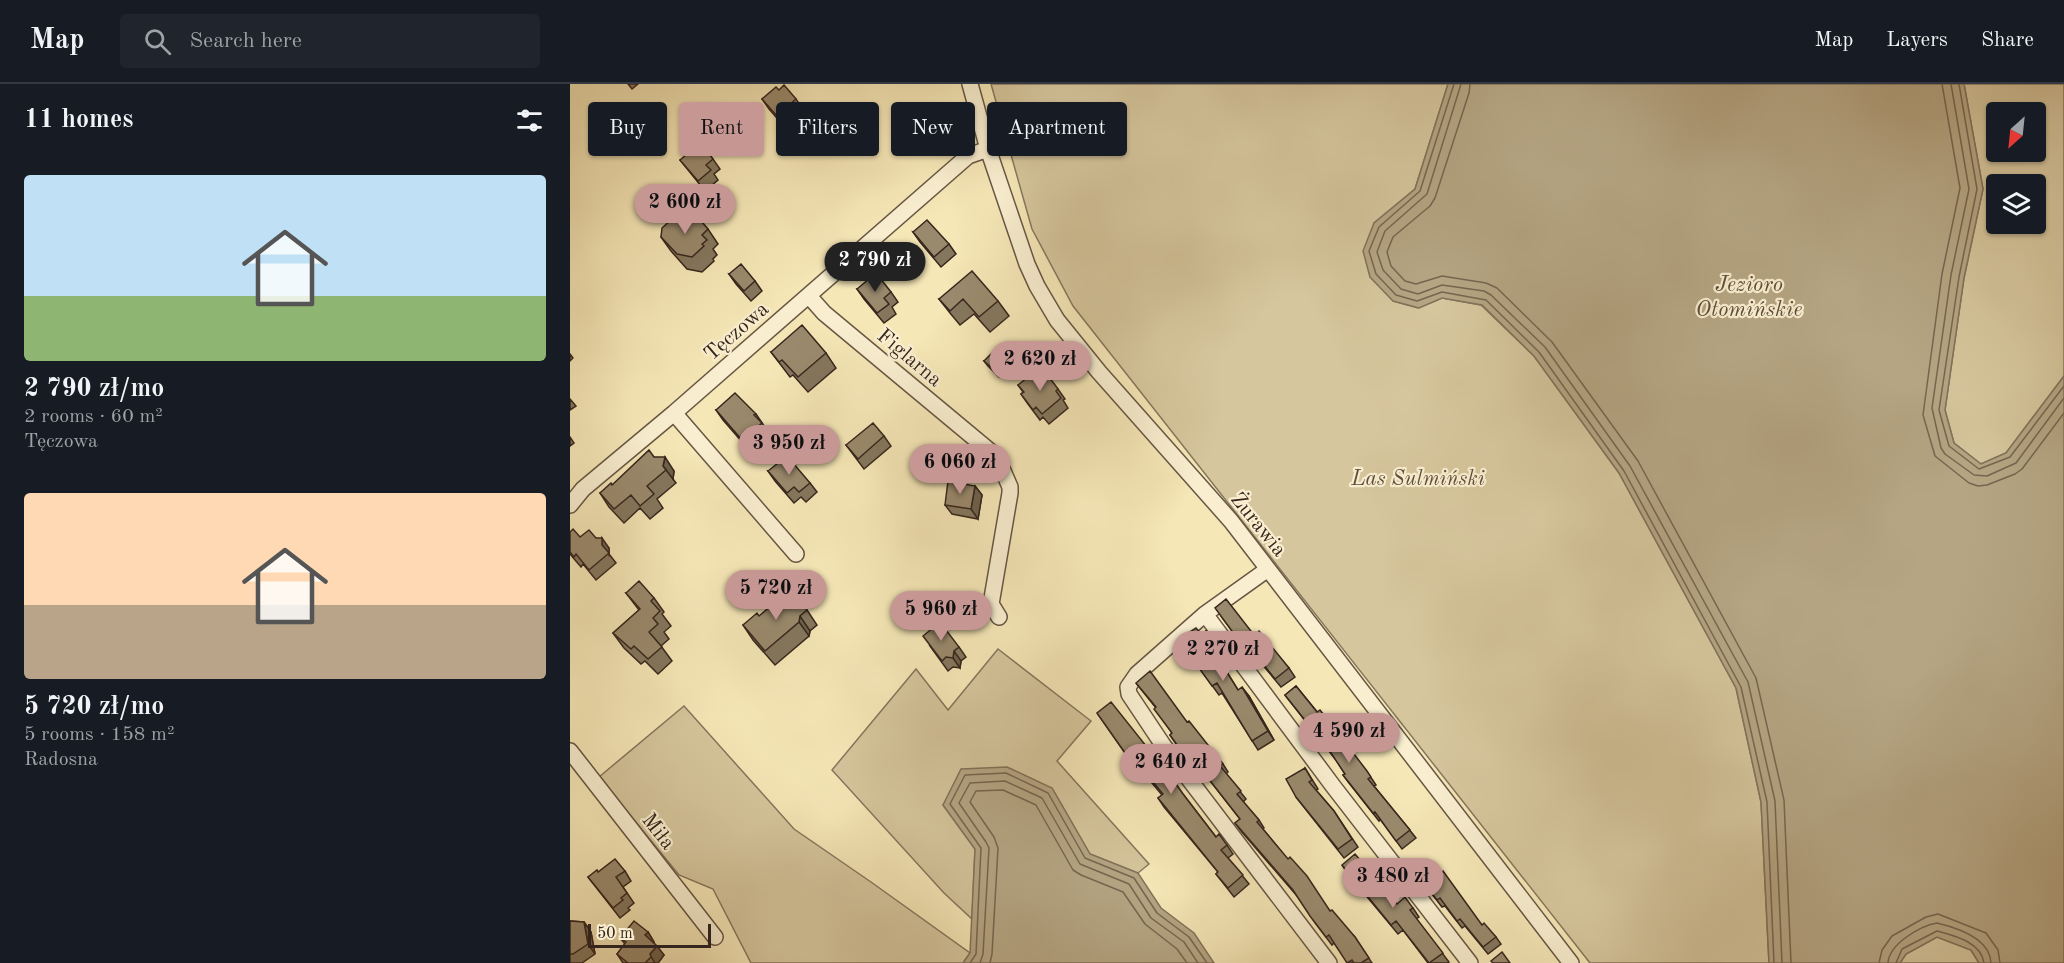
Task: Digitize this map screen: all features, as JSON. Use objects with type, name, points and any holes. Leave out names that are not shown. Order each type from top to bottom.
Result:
[{"type":"street","name":"Żurawia","points":[[970,84],[987,145]]},
{"type":"street","name":"Tęczowa","points":[[570,505],[583,489],[674,413],[968,156],[987,149]]},
{"type":"street","name":"Żurawia","points":[[990,156],[1027,264],[1057,320],[1099,372],[1231,521],[1571,963]]},
{"type":"street","name":"Figlarna","points":[[809,296],[824,314],[997,457],[1010,487],[991,604],[999,617]]},
{"type":"street","points":[[674,413],[796,554]]},
{"type":"street","points":[[1268,569],[1205,614],[1137,674],[1128,687],[1129,694],[1163,746],[1329,963]]},
{"type":"street","points":[[1205,614],[1332,786],[1470,963]]},
{"type":"street","name":"Miła","points":[[570,751],[715,937]]},
{"type":"green space","name":"Las Sulmiński","points":[[991,84],[1448,84],[1415,189],[1374,223],[1393,301],[1418,308],[1442,298],[1481,305],[1534,356],[1619,473],[1736,688],[1761,802],[1769,963],[1590,963],[1073,306],[1032,229],[1011,156],[1127,156],[1127,102],[996,102]]},
{"type":"green space","points":[[1964,84],[2064,84],[2064,376],[2006,453],[1981,464],[1954,443],[1945,410],[1964,278],[1983,189]]},
{"type":"green space","points":[[998,649],[1091,721],[1057,761],[1149,864],[1138,873],[1090,854],[1052,788],[943,805],[975,849],[972,919],[944,893],[832,770],[916,669],[948,710]]},
{"type":"green space","points":[[684,706],[794,829],[970,953],[963,963],[751,963],[713,889],[679,875],[599,777]]},
{"type":"green space","points":[[1937,937],[1971,950],[1979,963],[1900,963],[1906,954]]},
{"type":"water","name":"Jezioro Otomińskie","points":[[1448,84],[1964,84],[1983,189],[1964,278],[1945,410],[1954,443],[1981,464],[2006,453],[2064,376],[2064,963],[1979,963],[1971,950],[1937,937],[1906,954],[1900,963],[1769,963],[1761,802],[1736,688],[1619,473],[1534,356],[1482,305],[1442,298],[1419,308],[1393,301],[1370,277],[1363,251],[1374,223],[1415,189]]},
{"type":"water","points":[[1007,767],[1052,788],[1090,854],[1138,873],[1161,908],[1194,933],[1214,963],[963,963],[970,953],[975,849],[943,805],[961,769]]},
{"type":"building","points":[[784,85],[796,99],[792,102],[776,102],[776,115],[762,99],[776,87],[779,90]]},
{"type":"building","points":[[685,156],[711,156],[713,159],[706,165],[711,170],[698,181],[680,160]]},
{"type":"building","points":[[687,211],[693,219],[697,216],[708,229],[702,235],[707,240],[702,244],[704,246],[692,257],[677,254],[661,237],[662,228],[676,215],[679,218]]},
{"type":"building","points":[[927,220],[949,244],[934,257],[913,232]]},
{"type":"building","points":[[741,264],[755,281],[744,291],[729,274]]},
{"type":"building","points":[[972,271],[998,301],[979,317],[963,299],[950,311],[939,299]]},
{"type":"building","points":[[876,273],[891,292],[884,298],[889,304],[877,313],[857,289]]},
{"type":"building","points":[[802,325],[826,353],[798,377],[782,360],[779,362],[771,352]]},
{"type":"building","points":[[995,350],[1006,362],[996,372],[984,361]]},
{"type":"building","points":[[1038,369],[1043,376],[1046,373],[1058,389],[1056,391],[1061,398],[1042,414],[1036,407],[1033,410],[1021,394],[1024,392],[1018,385]]},
{"type":"building","points":[[735,393],[762,423],[742,440],[716,410]]},
{"type":"building","points":[[873,423],[884,436],[858,459],[846,445]]},
{"type":"building","points":[[649,450],[654,457],[665,457],[663,466],[666,470],[647,486],[654,494],[640,506],[631,495],[614,509],[600,493],[611,483],[612,485]]},
{"type":"building","points":[[787,456],[810,483],[799,492],[794,487],[787,493],[768,471]]},
{"type":"building","points":[[948,481],[975,486],[971,509],[945,505]]},
{"type":"building","points":[[573,529],[580,537],[589,530],[596,538],[602,538],[602,545],[609,553],[589,570],[576,554],[574,557],[570,552],[570,532]]},
{"type":"building","points":[[639,581],[654,598],[651,601],[660,611],[653,618],[658,624],[649,632],[662,647],[648,659],[634,646],[631,649],[613,633],[640,609],[626,593]]},
{"type":"building","points":[[790,590],[807,610],[800,616],[799,622],[765,651],[743,625],[757,613],[759,616],[778,603]]},
{"type":"building","points":[[1226,599],[1254,635],[1259,631],[1289,668],[1275,679],[1255,654],[1251,657],[1215,608]]},
{"type":"building","points":[[940,622],[959,647],[954,651],[953,658],[946,657],[942,661],[923,636]]},
{"type":"building","points":[[1196,628],[1202,635],[1206,631],[1215,644],[1211,647],[1238,690],[1242,687],[1268,731],[1252,741],[1217,683],[1212,686],[1181,643],[1187,638],[1185,635]]},
{"type":"building","points":[[1150,671],[1187,722],[1189,721],[1223,764],[1220,766],[1241,791],[1237,794],[1259,820],[1257,822],[1288,859],[1290,857],[1307,876],[1330,911],[1332,910],[1355,937],[1369,958],[1361,963],[1354,963],[1352,960],[1347,963],[1329,935],[1326,937],[1293,890],[1235,823],[1240,819],[1183,746],[1180,749],[1170,735],[1172,733],[1154,709],[1156,707],[1136,683]]},
{"type":"building","points":[[1296,686],[1317,712],[1320,710],[1328,720],[1367,771],[1371,777],[1368,779],[1410,830],[1396,841],[1343,775],[1345,774],[1331,753],[1285,695]]},
{"type":"building","points":[[1111,702],[1154,756],[1165,766],[1216,837],[1219,834],[1227,845],[1221,850],[1243,875],[1228,888],[1216,874],[1218,872],[1158,798],[1163,794],[1130,755],[1128,757],[1097,713]]},
{"type":"building","points":[[1305,768],[1312,780],[1309,782],[1334,811],[1352,839],[1338,849],[1296,797],[1286,779]]},
{"type":"building","points":[[1355,854],[1397,904],[1405,897],[1413,908],[1410,910],[1443,953],[1429,963],[1396,921],[1391,925],[1342,865]]},
{"type":"building","points":[[615,859],[625,871],[616,877],[627,893],[621,898],[623,900],[613,908],[588,877]]},
{"type":"building","points":[[1443,871],[1482,925],[1484,923],[1496,937],[1483,947],[1460,919],[1457,921],[1440,898],[1437,900],[1425,885]]},
{"type":"building","points":[[570,921],[584,922],[588,944],[573,954],[570,954]]},
{"type":"building","points":[[634,921],[648,932],[645,935],[657,946],[645,963],[628,963],[617,954],[626,942],[620,938]]},
{"type":"building","points":[[1502,952],[1510,963],[1491,961]]}]
